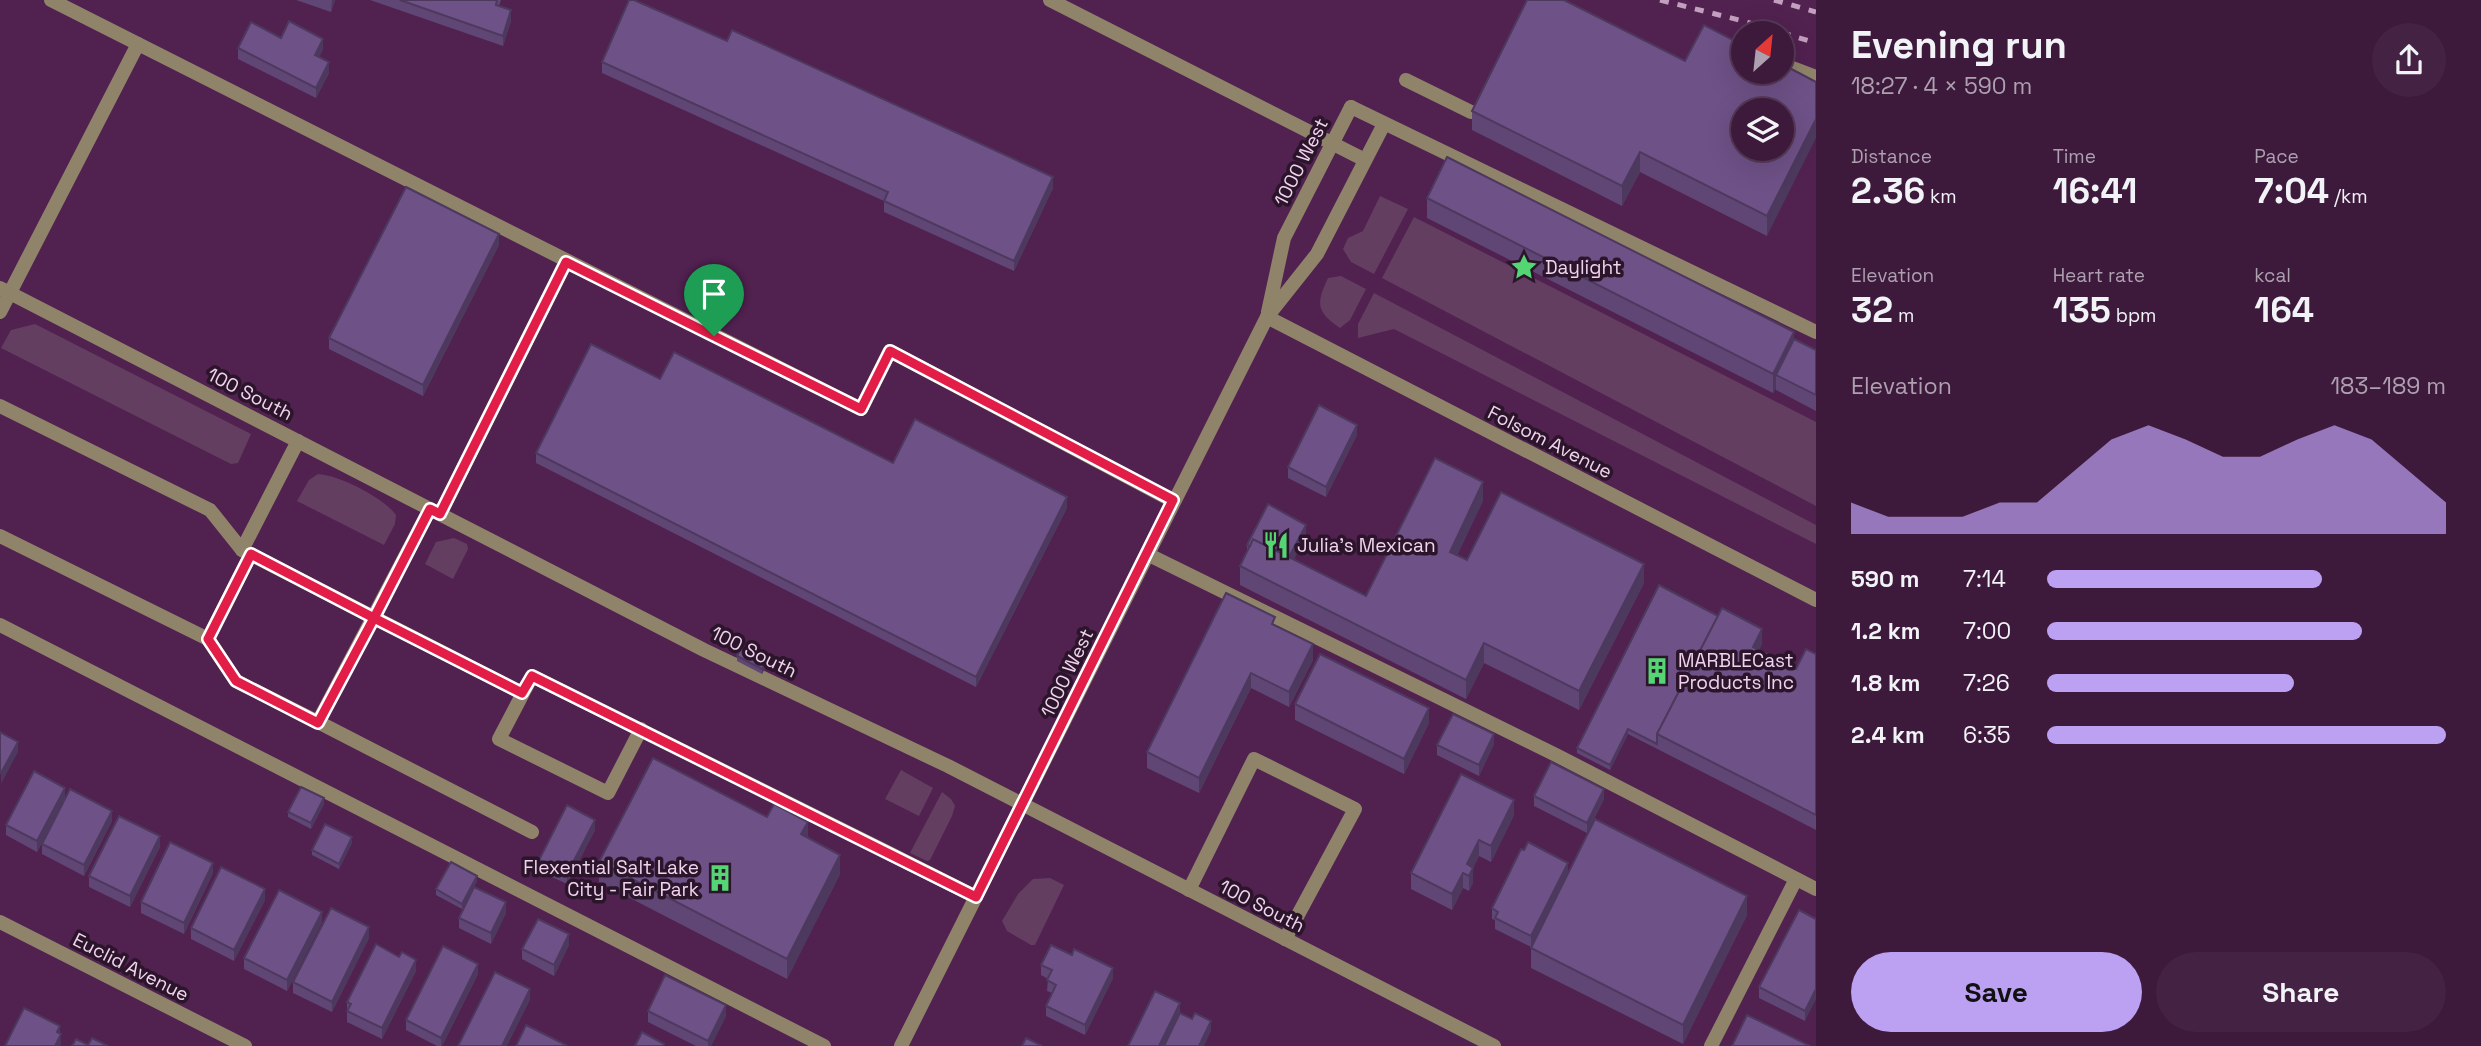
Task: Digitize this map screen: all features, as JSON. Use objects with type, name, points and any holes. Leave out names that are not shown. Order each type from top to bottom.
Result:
[{"type":"street","points":[[51,0],[861,409],[890,351],[1173,500]]},
{"type":"street","points":[[1050,0],[1366,160]]},
{"type":"street","points":[[0,312],[5,290],[138,44]]},
{"type":"street","points":[[1794,69],[1816,77]]},
{"type":"street","points":[[1406,80],[1471,112]]},
{"type":"street","name":"1000 West","points":[[901,1046],[1267,317],[1317,254],[1384,124],[1350,107],[1284,238],[1267,317]]},
{"type":"street","points":[[1384,124],[1816,332]]},
{"type":"street","points":[[318,723],[435,511],[566,262]]},
{"type":"street","name":"100 South","points":[[5,290],[704,650],[948,766],[1494,1046]]},
{"type":"street","name":"Folsom Avenue","points":[[1267,317],[1816,600]]},
{"type":"street","points":[[0,406],[210,510],[246,552],[522,693]]},
{"type":"street","points":[[208,639],[298,441]]},
{"type":"street","points":[[0,536],[208,639],[236,681],[532,832]]},
{"type":"street","points":[[1147,554],[1556,755],[1816,889]]},
{"type":"street","points":[[0,625],[824,1046]]},
{"type":"street","points":[[641,729],[608,793],[499,738],[532,676],[641,729],[976,897]]},
{"type":"street","points":[[1189,890],[1254,758],[1355,808],[1285,939]]},
{"type":"street","points":[[1711,1046],[1796,879]]},
{"type":"street","name":"Euclid Avenue","points":[[0,922],[245,1046]]},
{"type":"shaded area","points":[[1380,196],[1408,209],[1374,274],[1351,262],[1343,249],[1348,238],[1363,231]]},
{"type":"shaded area","points":[[1414,217],[1816,422],[1816,506],[1382,278]]},
{"type":"shaded area","points":[[1341,276],[1366,289],[1350,320],[1340,328],[1322,312],[1320,301],[1328,278]]},
{"type":"shaded area","points":[[1374,293],[1816,525],[1816,544],[1394,329],[1358,338],[1358,324]]},
{"type":"shaded area","points":[[35,324],[251,434],[238,463],[231,464],[1,348],[11,330]]},
{"type":"shaded area","points":[[318,474],[349,483],[390,508],[396,515],[395,524],[384,545],[297,501],[309,480]]},
{"type":"shaded area","points":[[454,538],[467,544],[468,549],[453,579],[425,564],[436,542]]},
{"type":"shaded area","points":[[901,770],[933,788],[919,816],[885,799]]},
{"type":"shaded area","points":[[942,792],[955,806],[930,860],[927,861],[910,853]]},
{"type":"shaded area","points":[[1050,878],[1064,885],[1035,945],[1031,945],[1007,931],[1002,921],[1018,894],[1033,879]]},
{"type":"building","points":[[400,0],[497,0],[496,5],[511,10],[503,36]]},
{"type":"building","points":[[629,0],[727,41],[732,30],[1053,177],[1014,261],[884,201],[888,192],[602,62]]},
{"type":"building","points":[[1527,0],[1564,0],[1685,61],[1704,25],[1731,39],[1731,84],[1794,84],[1794,70],[1816,82],[1816,119],[1767,216],[1640,152],[1622,186],[1472,111]]},
{"type":"building","points":[[289,21],[323,39],[315,55],[329,62],[316,88],[238,48],[251,22],[281,38]]},
{"type":"building","points":[[1447,157],[1794,332],[1773,374],[1427,198]]},
{"type":"building","points":[[406,187],[499,234],[423,385],[329,338]]},
{"type":"building","points":[[1794,339],[1816,350],[1816,395],[1776,375]]},
{"type":"building","points":[[591,344],[660,379],[674,352],[893,463],[915,419],[1067,497],[976,677],[536,453]]},
{"type":"building","points":[[1319,405],[1357,425],[1326,487],[1288,467]]},
{"type":"building","points":[[1435,458],[1483,482],[1450,552],[1467,560],[1501,492],[1644,564],[1579,691],[1484,643],[1466,680],[1240,566],[1253,539],[1366,596]]},
{"type":"building","points":[[1268,504],[1306,525],[1289,557],[1253,539],[1250,546],[1247,545]]},
{"type":"building","name":"MARBLECast Products Inc","points":[[1659,585],[1718,616],[1657,734],[1657,744],[1628,729],[1610,765],[1577,748]]},
{"type":"building","points":[[1226,593],[1275,617],[1272,624],[1313,644],[1289,692],[1251,673],[1199,778],[1147,752]]},
{"type":"building","points":[[1722,608],[1762,629],[1753,647],[1796,669],[1806,649],[1816,654],[1816,815],[1657,734]]},
{"type":"building","points":[[742,646],[767,659],[762,669],[737,656]]},
{"type":"building","points":[[1320,654],[1429,708],[1404,759],[1295,704]]},
{"type":"building","points":[[1453,714],[1494,734],[1479,765],[1437,745]]},
{"type":"building","points":[[0,732],[18,742],[1,773],[0,773]]},
{"type":"building","name":"Flexential Salt Lake City - Fair Park","points":[[653,758],[767,817],[774,804],[808,822],[801,834],[840,855],[787,959],[599,862]]},
{"type":"building","points":[[1551,762],[1604,789],[1587,823],[1534,796]]},
{"type":"building","points":[[34,771],[65,788],[37,841],[6,825]]},
{"type":"building","points":[[1461,774],[1514,800],[1491,846],[1479,840],[1467,864],[1473,868],[1469,876],[1463,873],[1452,894],[1411,873]]},
{"type":"building","points":[[301,787],[324,798],[311,823],[288,812]]},
{"type":"building","points":[[70,789],[112,811],[84,865],[42,844]]},
{"type":"building","points":[[567,805],[595,820],[567,874],[539,860]]},
{"type":"building","points":[[119,816],[160,836],[130,896],[89,876]]},
{"type":"building","points":[[1595,819],[1747,896],[1683,1025],[1531,948]]},
{"type":"building","points":[[325,824],[352,837],[339,864],[312,850]]},
{"type":"building","points":[[170,842],[213,863],[184,923],[141,902]]},
{"type":"building","points":[[1528,842],[1568,863],[1531,936],[1495,918],[1498,912],[1492,908],[1521,849],[1524,850]]},
{"type":"building","points":[[451,862],[477,876],[462,904],[436,889]]},
{"type":"building","points":[[221,867],[265,889],[234,950],[191,928]]},
{"type":"building","points":[[474,887],[506,902],[491,933],[459,918]]},
{"type":"building","points":[[279,890],[322,912],[287,980],[244,958]]},
{"type":"building","points":[[331,908],[369,927],[332,1002],[293,982]]},
{"type":"building","points":[[1799,910],[1816,919],[1816,989],[1805,1011],[1759,987]]},
{"type":"building","points":[[538,919],[569,934],[554,965],[522,949]]},
{"type":"building","points":[[376,944],[399,957],[402,952],[416,960],[382,1028],[347,1011],[351,1004],[347,1002]]},
{"type":"building","points":[[1051,945],[1072,955],[1074,949],[1113,968],[1085,1025],[1046,1006],[1056,985],[1047,980],[1052,970],[1041,965]]},
{"type":"building","points":[[443,946],[478,964],[441,1038],[406,1020]]},
{"type":"building","points":[[495,972],[530,989],[502,1046],[458,1046]]},
{"type":"building","points":[[665,975],[726,1005],[708,1041],[648,1011]]},
{"type":"building","points":[[1155,991],[1180,1003],[1159,1046],[1128,1046]]},
{"type":"building","points":[[24,1008],[60,1026],[57,1032],[61,1034],[55,1046],[5,1046]]},
{"type":"building","points":[[1180,1013],[1192,1019],[1195,1013],[1211,1021],[1199,1046],[1164,1046]]},
{"type":"building","points":[[1747,1015],[1810,1046],[1732,1046]]},
{"type":"building","points":[[526,1025],[566,1045],[516,1046]]},
{"type":"building","points":[[642,1032],[664,1044],[663,1046],[635,1046]]},
{"type":"building","points":[[92,1038],[108,1046],[72,1046],[76,1039],[88,1045]]},
{"type":"building","points":[[1026,1038],[1042,1046],[1022,1046]]},
{"type":"railway","points":[[1660,0],[1816,43]]},
{"type":"railway","points":[[1774,0],[1816,12]]},
{"type":"place","name":"Daylight","points":[[1524,267]]},
{"type":"place","name":"Julia's Mexican","points":[[1276,545]]},
{"type":"place","name":"MARBLECast Products Inc","points":[[1657,671]]},
{"type":"place","name":"Flexential Salt Lake City - Fair Park","points":[[720,878]]},
{"type":"route","points":[[714,336],[566,262],[440,514],[430,509],[374,618],[251,554],[208,639],[236,681],[318,723],[374,618],[522,693],[532,676],[976,897],[1173,500],[890,351],[861,409],[714,336]]}]
